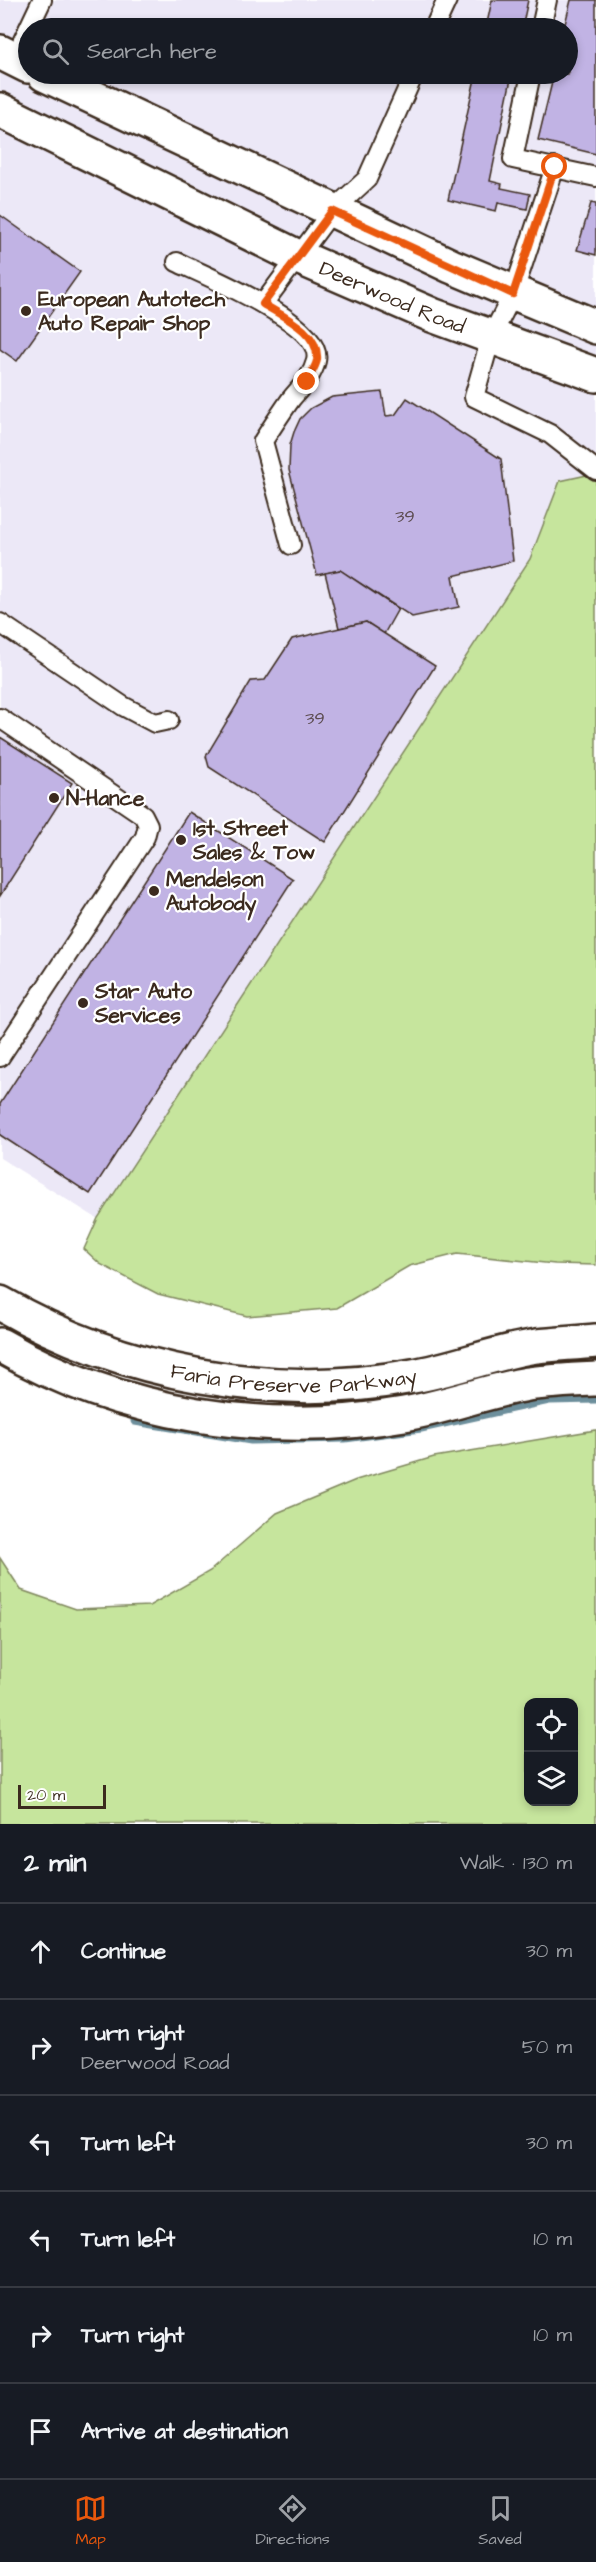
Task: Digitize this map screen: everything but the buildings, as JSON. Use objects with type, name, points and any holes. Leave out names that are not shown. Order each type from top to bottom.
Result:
[{"type":"street","points":[[65,84],[513,294],[596,327]]},
{"type":"street","name":"Deerwood Road","points":[[0,110],[296,256],[432,315],[596,375]]},
{"type":"street","name":"Faria Preserve Parkway","points":[[0,1303],[77,1342],[148,1365],[213,1379],[283,1385],[348,1384],[413,1376],[536,1346],[596,1341]]},
{"type":"street","name":"Faria Preserve Parkway","points":[[0,1346],[69,1379],[139,1402],[204,1417],[275,1423],[339,1422],[405,1414],[528,1384],[596,1378]]},
{"type":"lane","points":[[33,18],[42,0]]},
{"type":"lane","points":[[439,18],[447,0]]},
{"type":"lane","points":[[543,18],[547,0]]},
{"type":"lane","points":[[263,304],[296,256],[332,211],[367,179],[410,84]]},
{"type":"lane","points":[[529,84],[513,159],[596,177]]},
{"type":"lane","points":[[555,167],[513,294],[491,337],[474,397],[550,434],[596,470]]},
{"type":"lane","points":[[177,262],[263,304],[298,327],[313,341],[317,360],[307,382],[263,441],[291,544]]},
{"type":"lane","points":[[0,623],[123,706],[155,723],[169,720]]},
{"type":"lane","points":[[0,718],[143,815],[148,825],[145,837],[0,1057]]},
{"type":"shaded area","points":[[0,0],[596,0],[596,486],[560,481],[530,559],[98,1219],[0,1158]]},
{"type":"green space","points":[[596,473],[596,1265],[555,1264],[457,1254],[409,1266],[337,1308],[247,1316],[158,1294],[100,1264],[84,1249],[98,1218],[530,559],[560,481]]},
{"type":"green space","points":[[596,1430],[596,1824],[0,1824],[0,1558],[21,1590],[76,1609],[149,1606],[210,1571],[277,1513],[356,1480],[434,1457]]},
{"type":"waterway","points":[[135,1421],[251,1440],[345,1438],[421,1428],[549,1400],[596,1399]]},
{"type":"place","name":"European Autotech Auto Repair Shop","points":[[26,311]]},
{"type":"place","name":"N-Hance","points":[[54,798]]},
{"type":"place","name":"1st Street Sales & Tow","points":[[181,840]]},
{"type":"place","name":"Mendelson Autobody","points":[[154,891]]},
{"type":"place","name":"Star Auto Services","points":[[83,1003]]},
{"type":"route","points":[[307,382],[317,360],[313,341],[298,327],[263,304],[296,256],[332,211],[513,294],[555,167]]}]
